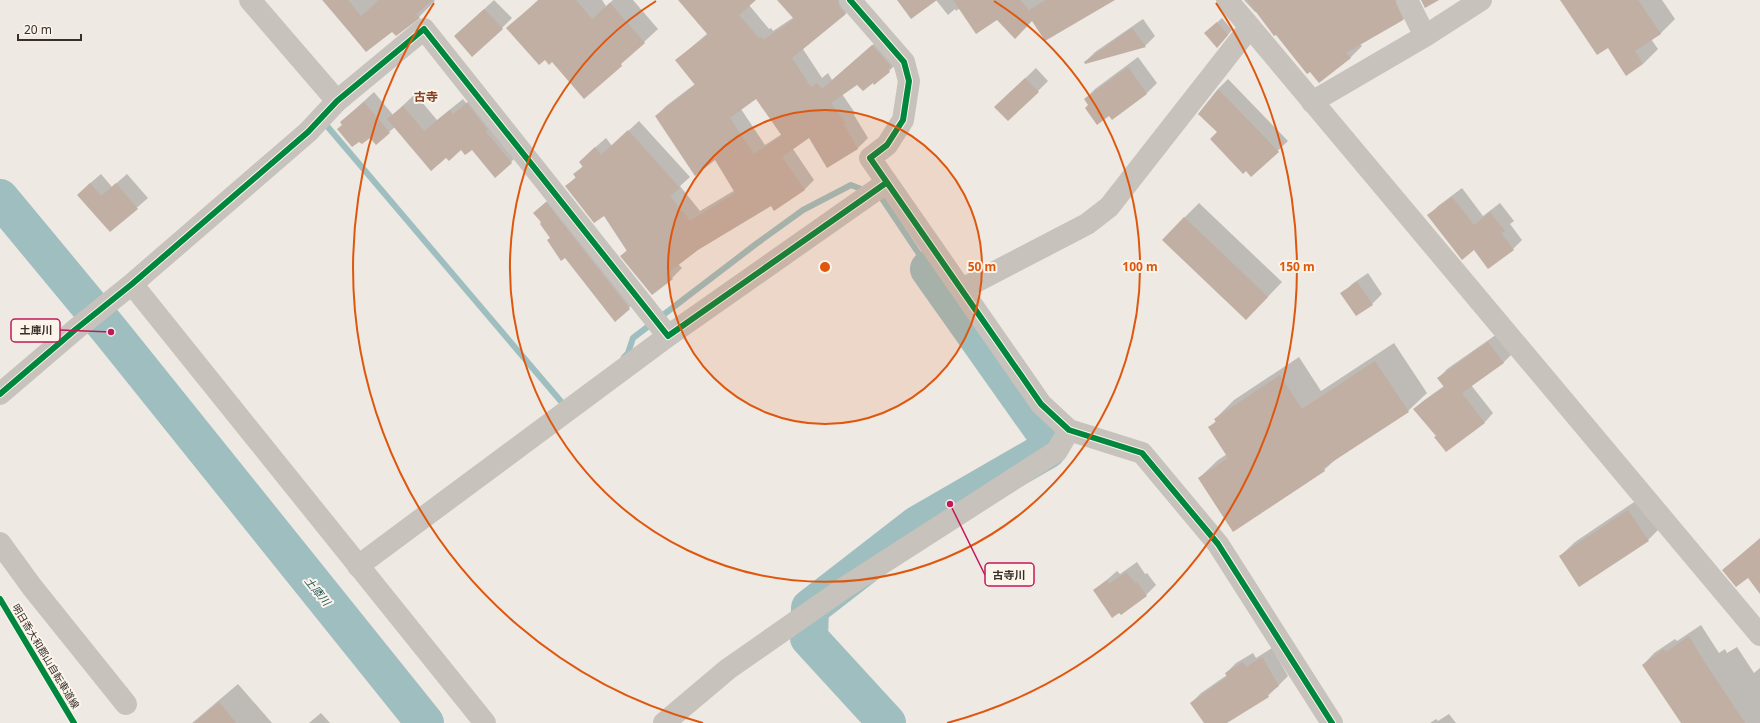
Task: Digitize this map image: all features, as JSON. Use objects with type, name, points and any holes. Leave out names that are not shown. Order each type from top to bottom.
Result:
[{"type":"street","points":[[250,0],[337,101]]},
{"type":"street","points":[[850,0],[904,62],[909,81],[903,120],[886,145],[870,158],[886,183],[962,289],[1041,404],[1069,430],[1142,454],[1218,544],[1332,723]]},
{"type":"street","points":[[1227,0],[1760,635]]},
{"type":"street","points":[[1407,0],[1425,36]]},
{"type":"street","points":[[1312,102],[1425,36],[1481,0]]},
{"type":"street","points":[[962,289],[1087,224],[1109,207],[1250,28]]},
{"type":"street","points":[[0,394],[113,298],[132,284],[308,132],[337,101],[424,29],[668,336]]},
{"type":"street","points":[[358,566],[668,336],[886,183]]},
{"type":"street","points":[[132,284],[486,723]]},
{"type":"street","points":[[664,723],[728,669],[847,586],[1057,451],[1069,430]]},
{"type":"street","points":[[0,543],[32,587],[126,704]]},
{"type":"building","points":[[323,0],[348,0],[361,16],[379,0],[433,0],[416,14],[420,18],[396,36],[392,32],[366,52]]},
{"type":"building","points":[[539,0],[576,0],[592,19],[610,3],[645,43],[621,64],[622,66],[584,99],[552,62],[549,65],[545,60],[539,65],[506,28]]},
{"type":"building","points":[[678,0],[756,0],[739,15],[759,38],[761,37],[763,40],[794,19],[777,0],[838,0],[840,8],[846,14],[792,58],[811,87],[817,83],[822,89],[872,45],[891,66],[888,69],[890,72],[874,85],[873,83],[863,91],[857,85],[831,103],[846,124],[844,125],[858,149],[827,168],[809,138],[782,157],[805,190],[774,211],[771,206],[698,250],[668,273],[673,279],[652,295],[620,256],[627,251],[604,216],[594,223],[565,186],[576,178],[573,174],[583,167],[579,162],[595,147],[601,155],[628,130],[680,188],[670,196],[690,221],[735,193],[715,160],[695,176],[655,116],[695,85],[675,60],[708,35]],"holes":[[[756,99],[782,136],[754,154],[730,118]]]},
{"type":"building","points":[[897,0],[937,0],[911,19]]},
{"type":"building","points":[[953,0],[1020,0],[1029,10],[1046,0],[1115,0],[1045,41],[1032,21],[1015,39],[997,20],[976,34]]},
{"type":"building","points":[[1247,0],[1395,0],[1403,20],[1346,53],[1351,58],[1319,83],[1310,72],[1307,74],[1276,35],[1274,36]]},
{"type":"building","points":[[1421,0],[1439,0],[1425,8]]},
{"type":"building","points":[[1560,0],[1638,0],[1661,34],[1635,51],[1643,64],[1626,76],[1608,48],[1597,55]]},
{"type":"building","points":[[484,9],[503,29],[472,57],[454,36]]},
{"type":"building","points":[[1217,22],[1228,35],[1217,48],[1204,33]]},
{"type":"building","points":[[1132,28],[1146,47],[1085,64],[1084,62]]},
{"type":"building","points":[[1128,67],[1147,94],[1112,120],[1109,116],[1097,125],[1085,108],[1088,105],[1084,99]]},
{"type":"building","points":[[1025,78],[1039,92],[1008,121],[994,107]]},
{"type":"building","points":[[1218,89],[1279,152],[1251,177],[1246,171],[1243,174],[1210,139],[1217,132],[1198,114]]},
{"type":"building","points":[[364,102],[390,133],[376,145],[370,138],[362,144],[359,142],[352,147],[337,129],[342,125],[340,122]]},
{"type":"building","points":[[467,103],[488,130],[486,132],[512,163],[495,178],[472,150],[465,155],[461,150],[449,161],[446,158],[431,171],[387,119],[403,106],[424,131],[450,110],[453,114]]},
{"type":"building","points":[[90,183],[101,196],[116,183],[138,209],[110,232],[77,195]]},
{"type":"building","points":[[1452,197],[1474,225],[1490,212],[1505,231],[1501,233],[1514,250],[1488,269],[1474,250],[1462,260],[1427,215]]},
{"type":"building","points":[[546,202],[630,309],[615,322],[565,258],[561,261],[547,240],[550,238],[540,224],[541,222],[533,213]]},
{"type":"building","points":[[1184,217],[1268,297],[1246,320],[1162,240]]},
{"type":"building","points":[[1357,282],[1373,305],[1356,316],[1340,293]]},
{"type":"building","points":[[1488,342],[1504,363],[1462,393],[1485,423],[1446,452],[1434,437],[1436,436],[1413,409],[1444,387],[1437,378]]},
{"type":"building","points":[[1375,361],[1409,412],[1323,468],[1325,471],[1233,532],[1198,478],[1228,458],[1208,427],[1216,422],[1214,419],[1280,375],[1302,409]]},
{"type":"building","points":[[1628,510],[1649,541],[1579,587],[1559,556]]},
{"type":"building","points":[[1760,539],[1760,594],[1748,578],[1736,587],[1722,570]]},
{"type":"building","points":[[1126,572],[1135,583],[1137,582],[1147,596],[1121,615],[1119,613],[1112,618],[1093,590],[1107,580],[1109,584]]},
{"type":"building","points":[[1689,636],[1745,723],[1681,723],[1642,665],[1664,649],[1666,652]]},
{"type":"building","points":[[1262,657],[1279,686],[1267,694],[1269,697],[1227,723],[1204,723],[1190,703],[1227,677],[1225,673],[1243,662],[1246,667]]},
{"type":"building","points":[[219,702],[236,723],[194,723]]},
{"type":"waterway","points":[[327,126],[564,405],[566,404]]},
{"type":"waterway","points":[[624,357],[628,353],[633,338],[803,210],[851,185],[866,191]]},
{"type":"waterway","points":[[877,195],[881,197],[929,269]]},
{"type":"waterway","name":"土庫川","points":[[0,198],[111,332],[425,723]]},
{"type":"waterway","points":[[887,723],[809,638],[810,608],[917,525],[1047,450],[1050,440],[929,269]]},
{"type":"cycle path","points":[[850,0],[904,62],[909,81],[903,120],[887,145],[870,158],[1041,404],[1069,430],[1142,453],[1218,544],[1332,723]]},
{"type":"cycle path","points":[[0,394],[76,329],[132,284],[308,132],[337,101],[424,29],[668,336],[886,183]]},
{"type":"cycle path","name":"明日香大和郡山自転車道線","points":[[0,599],[74,723]]},
{"type":"place","name":"土庫川","points":[[111,332]]},
{"type":"place","name":"古寺川","points":[[950,504]]},
{"type":"district","name":"古寺","points":[[426,96]]}]
